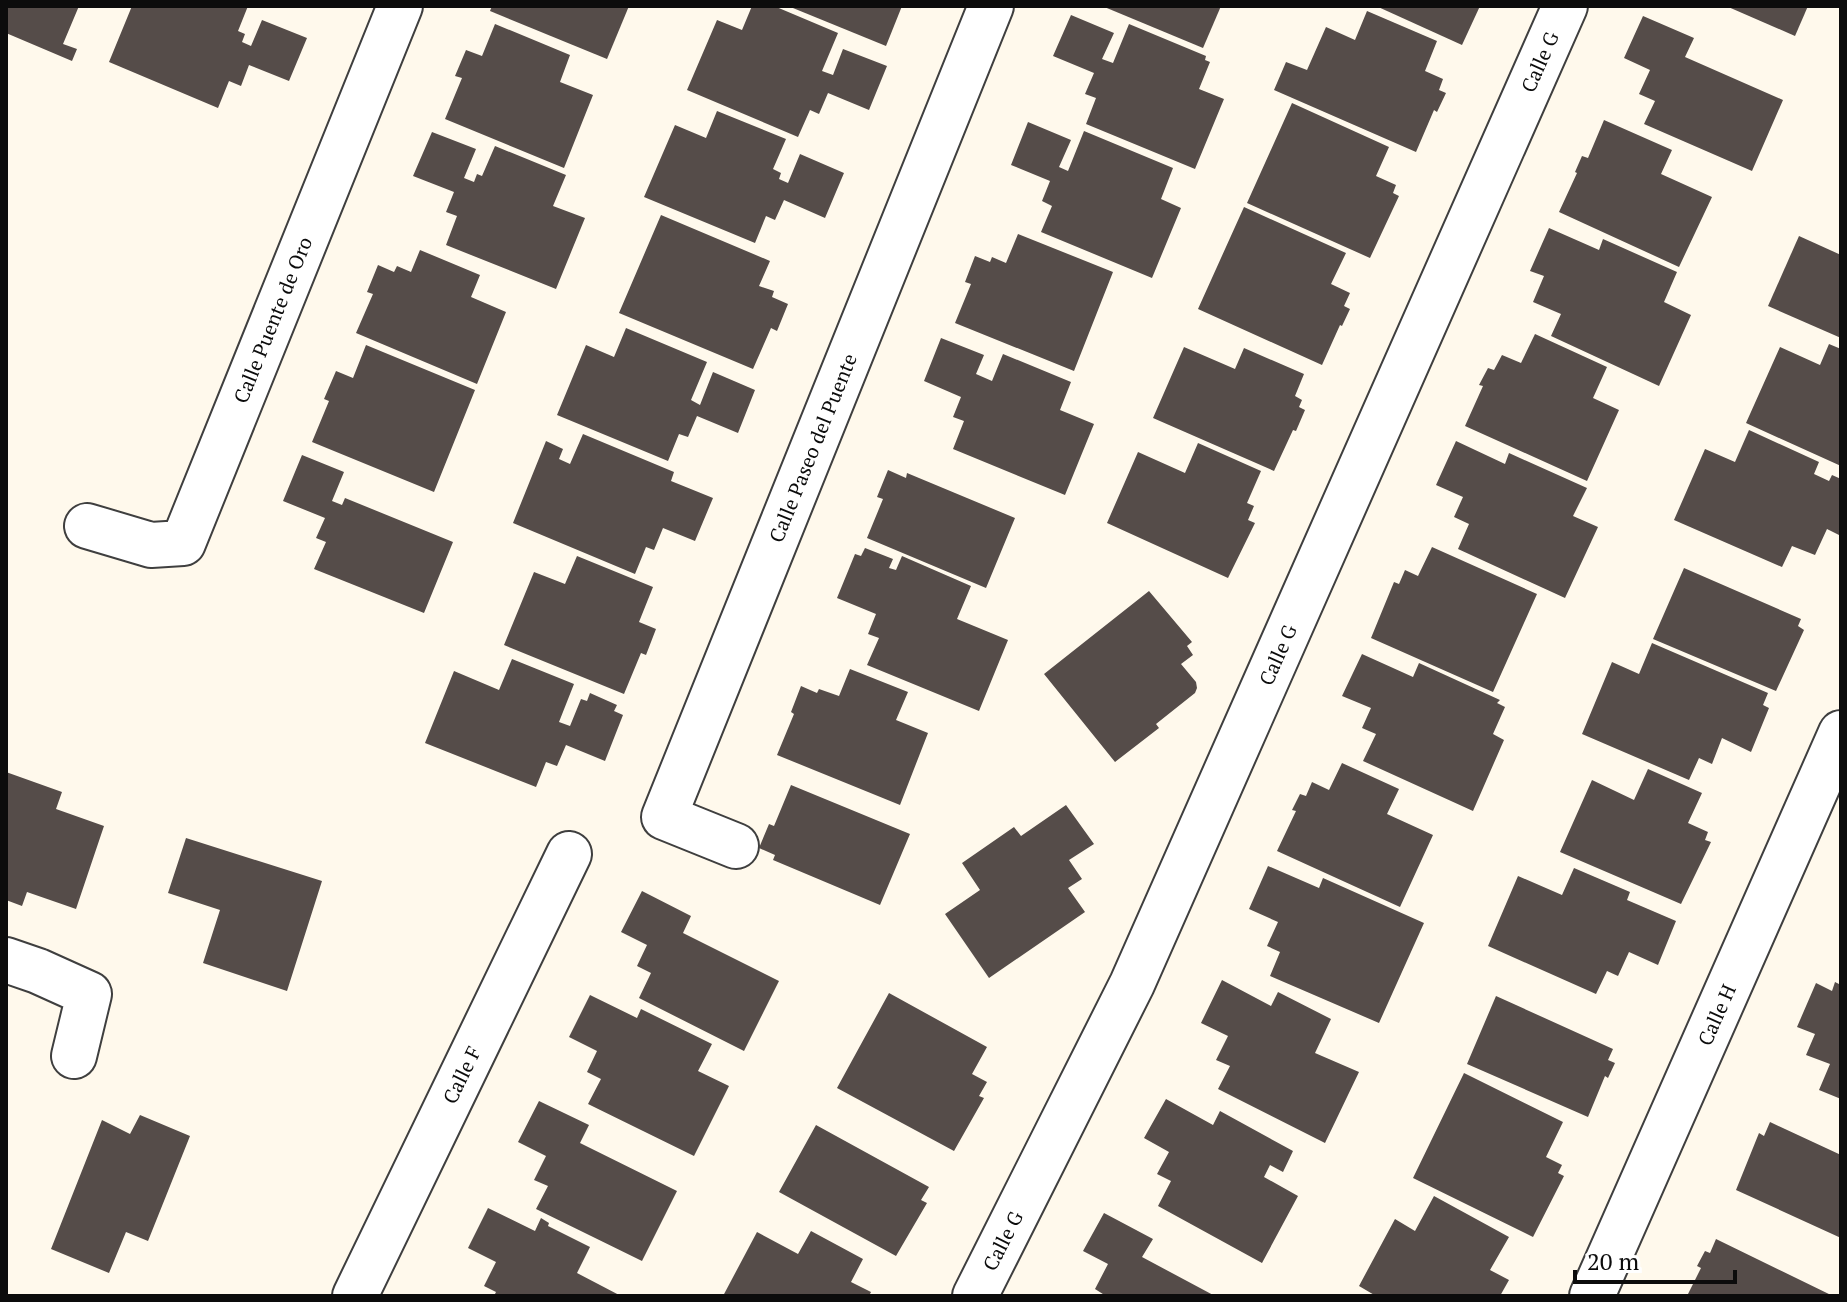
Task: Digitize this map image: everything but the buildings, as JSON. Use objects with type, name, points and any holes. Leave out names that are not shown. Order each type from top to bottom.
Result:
[{"type":"street","name":"Calle Puente de Oro","points":[[87,526],[151,545],[183,543],[400,6]]},
{"type":"street","name":"Calle Paseo del Puente","points":[[736,846],[664,817],[991,6]]},
{"type":"street","name":"Calle G","points":[[975,1296],[1132,984],[1565,6]]},
{"type":"street","name":"Calle H","points":[[1592,1296],[1841,733]]},
{"type":"street","name":"Calle F","points":[[355,1296],[569,854]]},
{"type":"street","points":[[6,960],[89,994],[74,1056]]}]
